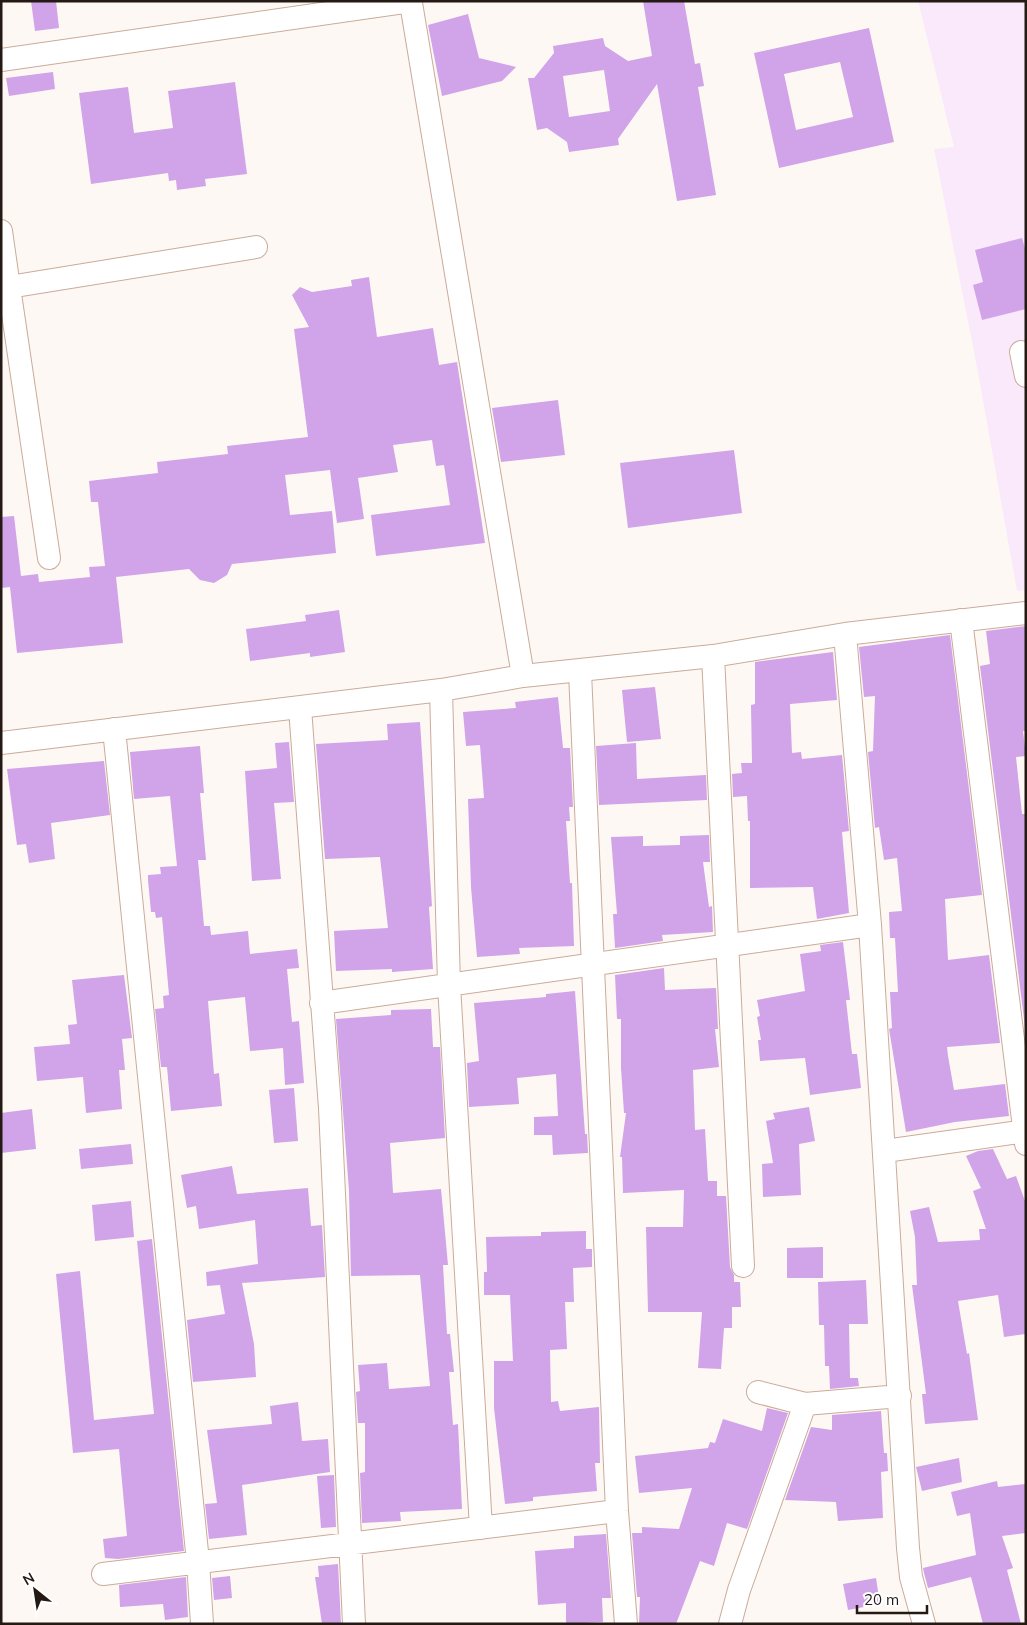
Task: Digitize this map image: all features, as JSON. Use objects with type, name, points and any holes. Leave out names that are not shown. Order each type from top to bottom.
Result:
[{"type":"street","points":[[1,60],[411,2],[523,676]]},
{"type":"street","points":[[1,231],[49,558]]},
{"type":"street","points":[[9,287],[256,247]]},
{"type":"street","points":[[1021,352],[1026,376]]},
{"type":"street","points":[[1,743],[441,690],[523,676],[580,672],[713,656],[845,634],[1026,613]]},
{"type":"street","points":[[885,1151],[1025,1135],[961,620]]},
{"type":"street","points":[[845,634],[870,925],[908,1548],[912,1577],[924,1624]]},
{"type":"street","points":[[713,656],[729,945],[743,1266]]},
{"type":"street","points":[[580,672],[617,1512],[626,1624]]},
{"type":"street","points":[[441,690],[450,985],[481,1528]]},
{"type":"street","points":[[300,708],[330,1108],[354,1624]]},
{"type":"street","points":[[114,728],[198,1562],[202,1624]]},
{"type":"street","points":[[321,1003],[870,925]]},
{"type":"street","points":[[758,1392],[806,1404],[900,1396]]},
{"type":"street","points":[[730,1624],[739,1590],[806,1404]]},
{"type":"street","points":[[103,1574],[617,1512]]},
{"type":"shaded area","points":[[918,1],[1026,1],[1026,590],[1017,591],[977,367],[934,149],[954,147]]},
{"type":"building","points":[[31,1],[56,1],[59,28],[35,31]]},
{"type":"building","points":[[643,1],[684,1],[695,64],[700,63],[704,86],[698,87],[716,195],[677,201],[657,84],[618,139],[619,145],[569,152],[567,142],[547,128],[537,130],[528,78],[534,78],[554,53],[553,46],[603,38],[605,46],[628,61],[652,56]],"holes":[[[604,70],[610,111],[569,117],[563,76]]]},
{"type":"building","points":[[468,14],[479,58],[516,67],[502,81],[442,96],[428,25]]},
{"type":"building","points":[[869,28],[894,142],[779,168],[754,53]],"holes":[[[840,62],[853,117],[796,130],[784,74]]]},
{"type":"building","points":[[53,72],[55,89],[9,96],[6,78]]},
{"type":"building","points":[[235,82],[247,174],[205,179],[206,186],[177,190],[176,180],[169,181],[168,173],[91,184],[79,93],[128,87],[134,133],[173,128],[168,91]]},
{"type":"building","points":[[1022,238],[1026,252],[1026,309],[982,320],[973,285],[983,282],[975,250]]},
{"type":"building","points":[[369,277],[377,337],[433,328],[439,365],[457,362],[485,543],[376,556],[371,515],[450,505],[444,465],[436,466],[432,440],[393,445],[398,472],[358,478],[364,519],[337,523],[330,470],[285,475],[290,515],[332,511],[336,553],[232,564],[227,575],[214,583],[200,580],[189,569],[116,577],[123,643],[17,653],[10,587],[1,588],[1,517],[14,516],[21,576],[38,574],[39,582],[90,577],[89,567],[105,566],[98,502],[91,502],[89,481],[158,473],[157,462],[228,454],[227,446],[308,437],[294,329],[309,327],[292,295],[300,287],[312,292],[352,286],[351,280]]},
{"type":"building","points":[[558,400],[565,455],[501,462],[492,408]]},
{"type":"building","points":[[734,450],[742,513],[628,528],[620,463]]},
{"type":"building","points":[[339,610],[345,652],[310,657],[310,653],[250,661],[246,629],[306,621],[305,615]]},
{"type":"building","points":[[1026,626],[1026,731],[1023,731],[1026,756],[1016,757],[1022,814],[1026,814],[1026,1035],[980,666],[990,664],[986,631]]},
{"type":"building","points":[[950,635],[982,895],[945,899],[948,960],[989,955],[1000,1043],[947,1047],[948,1056],[954,1090],[1005,1084],[1009,1116],[955,1122],[906,1132],[889,1029],[892,1028],[890,992],[898,992],[895,938],[890,938],[889,912],[902,911],[897,858],[884,860],[879,827],[875,828],[868,752],[873,751],[875,696],[864,697],[859,647]]},
{"type":"building","points":[[833,652],[837,700],[790,704],[792,753],[801,752],[802,759],[842,755],[849,831],[842,832],[849,913],[817,919],[813,887],[750,888],[750,821],[748,821],[747,796],[733,797],[732,774],[742,773],[741,763],[752,763],[751,705],[755,704],[755,662]]},
{"type":"building","points":[[655,687],[661,739],[627,742],[622,690]]},
{"type":"building","points":[[558,697],[563,748],[570,748],[573,807],[569,807],[570,821],[566,821],[570,883],[572,883],[574,946],[519,948],[520,954],[477,957],[471,887],[468,799],[484,798],[480,745],[466,746],[463,712],[516,708],[515,702]]},
{"type":"building","points":[[420,722],[432,906],[429,907],[433,969],[392,972],[392,969],[336,971],[334,931],[388,928],[380,857],[325,859],[316,744],[388,740],[387,724]]},
{"type":"building","points":[[289,742],[294,802],[274,803],[281,879],[252,881],[245,771],[277,768],[275,743]]},
{"type":"building","points":[[636,743],[637,779],[706,775],[707,800],[599,805],[596,746]]},
{"type":"building","points":[[200,746],[204,793],[200,793],[206,860],[198,860],[204,926],[210,926],[211,935],[248,931],[250,954],[297,949],[299,968],[287,969],[292,1022],[299,1021],[304,1083],[285,1085],[283,1048],[250,1051],[245,997],[208,1001],[214,1074],[219,1073],[222,1106],[171,1111],[167,1067],[161,1067],[155,1009],[164,1008],[163,996],[169,995],[162,917],[156,918],[155,912],[151,912],[148,880],[148,875],[161,874],[160,867],[177,866],[170,796],[134,799],[130,752]]},
{"type":"building","points":[[104,761],[110,815],[51,823],[55,859],[29,863],[26,844],[17,845],[7,769]]},
{"type":"building","points":[[709,835],[710,862],[703,862],[709,907],[712,906],[713,932],[662,935],[663,941],[615,948],[613,914],[617,914],[611,837],[643,836],[643,846],[680,845],[680,836]]},
{"type":"building","points":[[843,942],[850,1000],[846,1000],[852,1054],[857,1054],[861,1088],[810,1095],[805,1058],[760,1061],[758,1040],[761,1040],[757,1017],[760,1016],[757,1000],[805,991],[800,954],[821,951],[820,945]]},
{"type":"building","points":[[664,968],[665,990],[716,988],[718,1029],[715,1029],[719,1067],[693,1070],[695,1130],[705,1129],[708,1181],[717,1181],[717,1196],[726,1196],[730,1267],[734,1275],[734,1282],[740,1282],[741,1307],[732,1307],[732,1328],[724,1328],[721,1369],[698,1368],[702,1312],[648,1312],[646,1227],[683,1227],[684,1190],[623,1193],[622,1157],[620,1157],[626,1113],[624,1113],[621,1068],[621,1019],[617,1019],[615,975]]},
{"type":"building","points":[[124,975],[132,1038],[122,1039],[125,1070],[119,1070],[122,1109],[86,1113],[83,1077],[37,1081],[34,1047],[70,1044],[68,1025],[77,1024],[72,980]]},
{"type":"building","points":[[575,991],[588,1153],[553,1155],[552,1135],[534,1135],[534,1117],[558,1116],[556,1074],[517,1078],[519,1104],[469,1107],[467,1063],[479,1061],[474,1003],[546,997],[546,994]]},
{"type":"building","points":[[431,1009],[433,1047],[440,1047],[445,1138],[390,1143],[393,1193],[441,1189],[448,1265],[443,1265],[447,1334],[450,1334],[454,1372],[449,1372],[453,1425],[458,1424],[462,1509],[400,1512],[401,1521],[362,1523],[360,1473],[365,1472],[365,1423],[358,1423],[356,1392],[360,1391],[358,1365],[387,1363],[389,1389],[430,1386],[420,1275],[351,1276],[349,1191],[336,1019],[391,1015],[391,1010]]},
{"type":"building","points":[[294,1088],[298,1141],[274,1143],[269,1090]]},
{"type":"building","points":[[809,1107],[815,1141],[799,1144],[801,1195],[763,1197],[762,1164],[773,1163],[766,1121],[775,1119],[773,1113]]},
{"type":"building","points":[[32,1109],[36,1149],[1,1153],[1,1113]]},
{"type":"building","points":[[131,1144],[133,1164],[81,1169],[79,1149]]},
{"type":"building","points":[[993,1149],[1007,1179],[1016,1176],[1026,1204],[1026,1334],[1004,1337],[998,1295],[958,1301],[967,1354],[969,1353],[978,1420],[925,1424],[922,1394],[926,1394],[912,1285],[917,1285],[915,1237],[910,1211],[929,1207],[938,1242],[980,1240],[979,1229],[986,1229],[973,1191],[981,1188],[966,1156],[978,1151]]},
{"type":"building","points":[[232,1166],[237,1194],[308,1188],[311,1226],[322,1225],[325,1277],[242,1283],[254,1344],[256,1377],[193,1382],[187,1320],[225,1314],[220,1285],[207,1286],[206,1272],[258,1264],[255,1220],[199,1229],[196,1206],[187,1208],[181,1175]]},
{"type":"building","points":[[131,1201],[134,1237],[95,1241],[92,1205]]},
{"type":"building","points":[[586,1231],[586,1249],[592,1249],[592,1267],[573,1268],[574,1302],[565,1302],[567,1349],[550,1350],[551,1402],[558,1401],[560,1411],[599,1407],[600,1463],[595,1463],[597,1491],[533,1497],[533,1501],[505,1504],[494,1408],[494,1361],[513,1361],[510,1295],[484,1295],[484,1272],[487,1272],[486,1237],[541,1236],[541,1232]]},
{"type":"building","points":[[152,1239],[184,1551],[118,1559],[105,1558],[103,1539],[127,1536],[119,1449],[73,1453],[56,1274],[80,1271],[94,1420],[154,1414],[137,1241]]},
{"type":"building","points":[[823,1247],[823,1278],[787,1278],[787,1248]]},
{"type":"building","points":[[866,1280],[868,1324],[849,1324],[850,1378],[858,1378],[859,1386],[830,1389],[829,1366],[825,1366],[824,1325],[819,1325],[818,1282]]},
{"type":"building","points":[[298,1402],[302,1441],[328,1439],[330,1472],[242,1485],[247,1535],[209,1539],[205,1504],[217,1503],[207,1430],[272,1424],[270,1406]]},
{"type":"building","points":[[767,1408],[788,1413],[747,1529],[727,1523],[714,1566],[700,1561],[676,1624],[639,1624],[640,1597],[637,1597],[632,1533],[642,1533],[642,1527],[679,1529],[692,1488],[639,1493],[635,1456],[708,1448],[710,1442],[715,1443],[723,1419],[762,1431]]},
{"type":"building","points":[[881,1411],[884,1453],[887,1453],[888,1471],[881,1472],[883,1518],[838,1521],[836,1502],[785,1500],[811,1427],[832,1430],[832,1415]]},
{"type":"building","points":[[959,1458],[962,1482],[922,1491],[916,1467]]},
{"type":"building","points":[[334,1475],[336,1527],[321,1528],[317,1476]]},
{"type":"building","points":[[997,1481],[998,1487],[1026,1484],[1026,1533],[1002,1536],[1013,1568],[1007,1570],[1021,1624],[983,1624],[971,1577],[928,1588],[923,1568],[976,1555],[970,1513],[957,1516],[951,1492]]},
{"type":"building","points":[[606,1534],[611,1598],[602,1598],[603,1622],[566,1624],[566,1603],[538,1605],[535,1551],[574,1548],[574,1536]]},
{"type":"building","points":[[338,1564],[341,1624],[322,1624],[315,1577],[319,1577],[318,1566]]},
{"type":"building","points":[[230,1576],[232,1598],[214,1600],[212,1578]]},
{"type":"building","points":[[186,1577],[188,1617],[165,1620],[163,1604],[120,1607],[119,1585]]},
{"type":"building","points":[[876,1578],[880,1604],[848,1610],[843,1584]]}]
